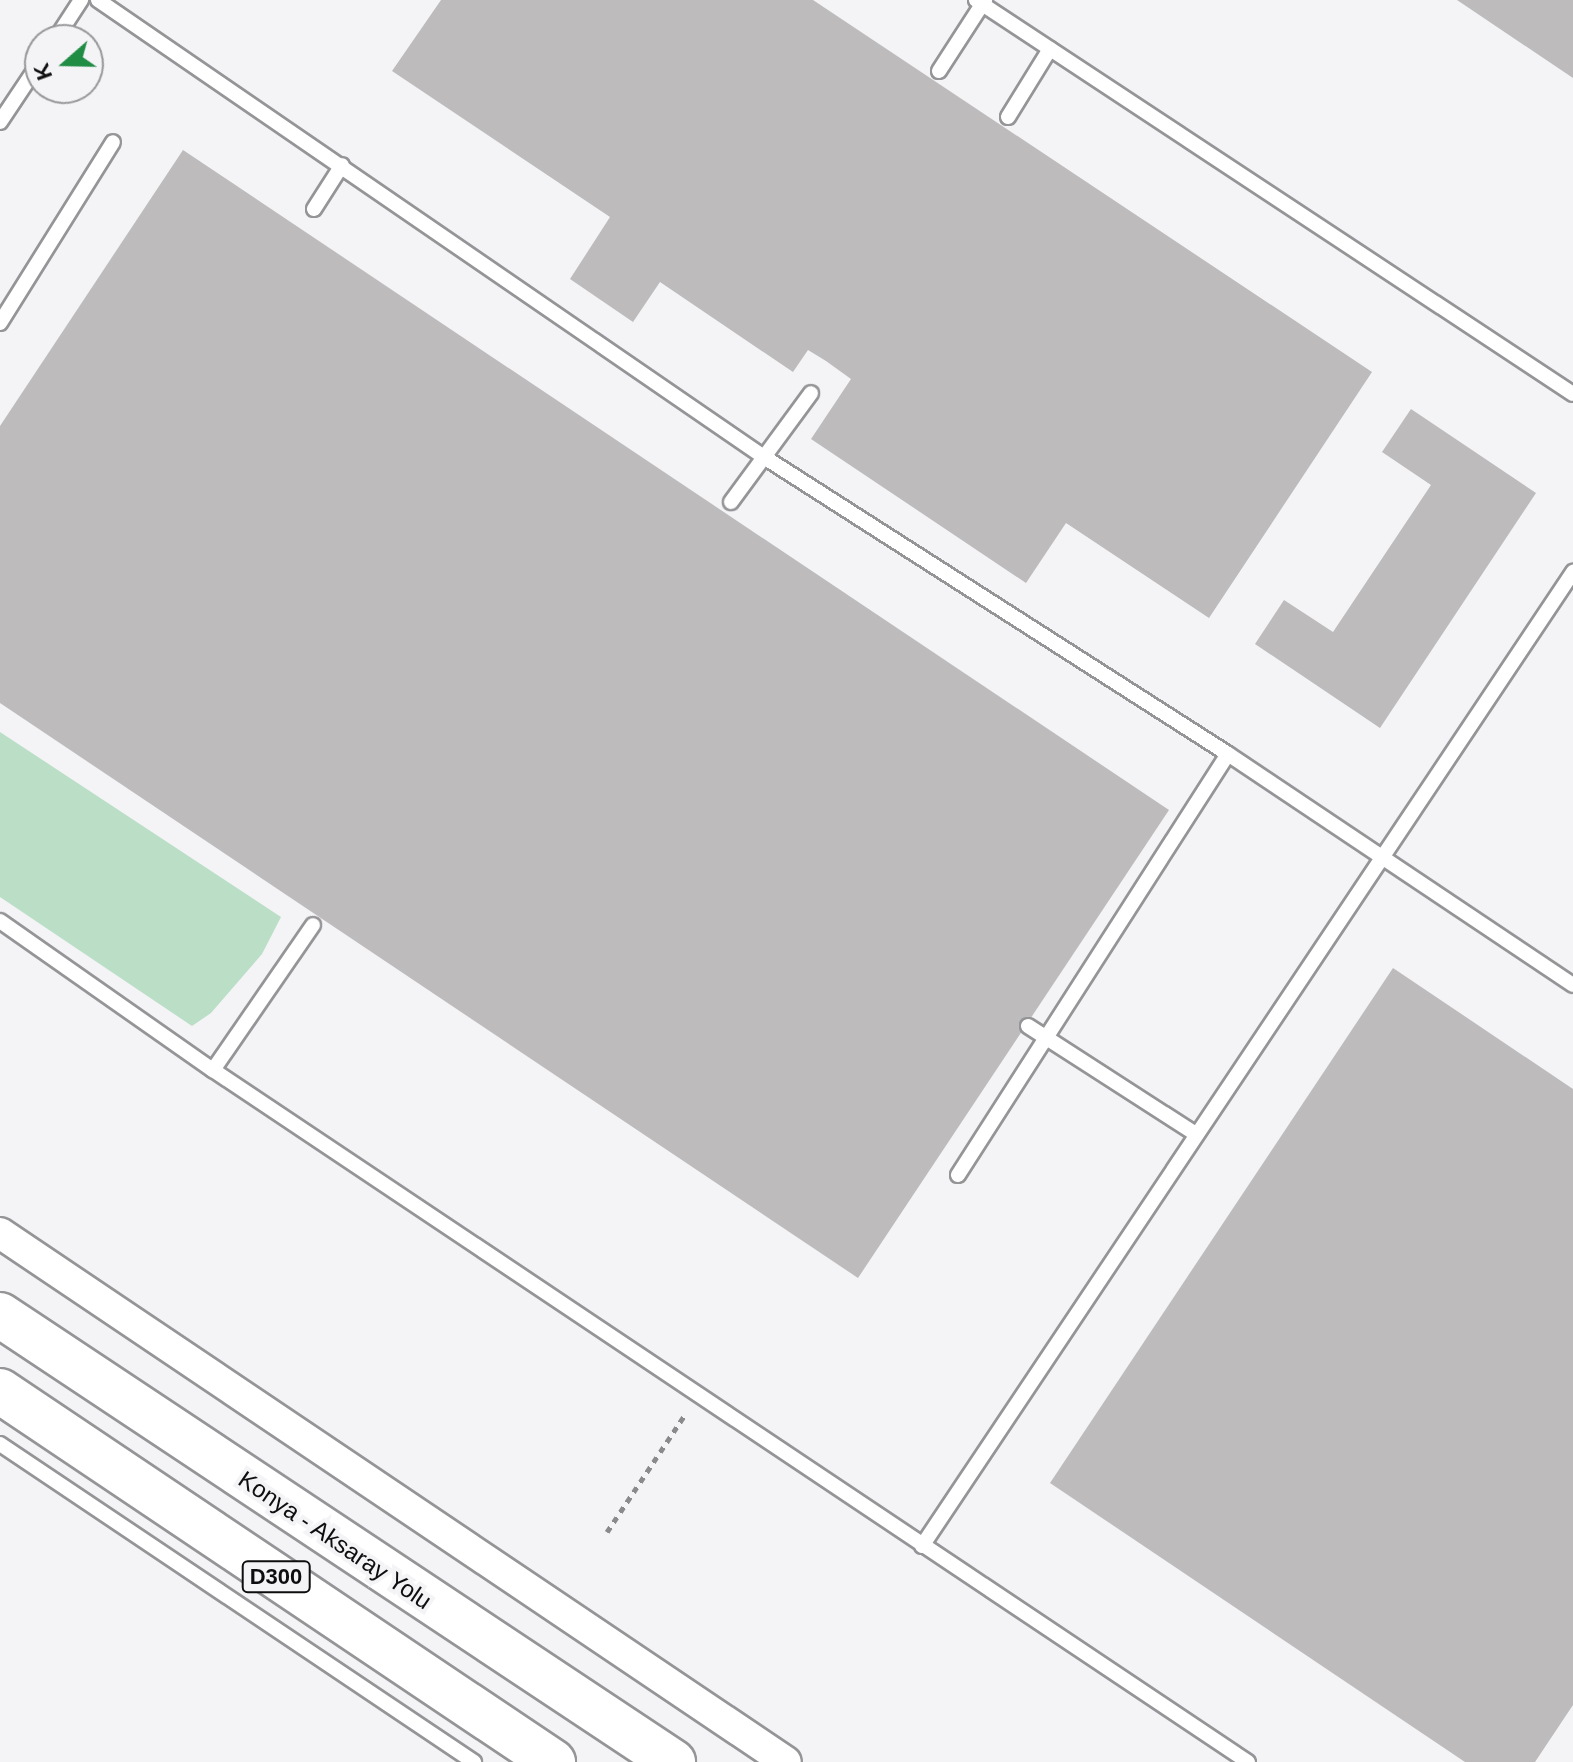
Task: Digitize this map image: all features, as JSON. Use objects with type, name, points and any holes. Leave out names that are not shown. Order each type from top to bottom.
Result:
[{"type":"highway","name":"Konya - Aksaray Yolu","points":[[0,1315],[673,1762]]},
{"type":"highway","name":"D300","points":[[0,1391],[553,1762]]},
{"type":"street","points":[[0,1233],[786,1762]]},
{"type":"lane","points":[[65,24],[81,0]]},
{"type":"lane","points":[[98,0],[764,457],[1228,754],[1573,985]]},
{"type":"lane","points":[[939,71],[981,1],[1573,394]]},
{"type":"lane","points":[[1008,117],[1050,49]]},
{"type":"lane","points":[[0,122],[24,86]]},
{"type":"lane","points":[[0,323],[113,142]]},
{"type":"lane","points":[[314,209],[342,165]]},
{"type":"lane","points":[[731,502],[811,393]]},
{"type":"lane","points":[[922,1546],[1194,1133],[1383,858],[1573,572]]},
{"type":"lane","points":[[958,1175],[1042,1035],[1228,754]]},
{"type":"lane","points":[[0,921],[213,1070],[1248,1762]]},
{"type":"lane","points":[[213,1070],[313,925]]},
{"type":"lane","points":[[1028,1026],[1194,1133]]},
{"type":"lane","points":[[0,1444],[474,1762]]},
{"type":"path","points":[[607,1532],[699,1394]]},
{"type":"green space","points":[[0,732],[281,917],[262,954],[211,1013],[192,1026],[0,897]]},
{"type":"building","points":[[441,0],[813,0],[1372,372],[1209,618],[1066,523],[1026,583],[811,439],[851,379],[826,361],[808,350],[793,372],[660,282],[633,322],[570,279],[610,217],[392,71]]},
{"type":"building","points":[[1457,0],[1573,0],[1573,78]]},
{"type":"building","points":[[183,150],[1169,810],[858,1278],[0,703],[0,426]]},
{"type":"building","points":[[1411,409],[1536,493],[1380,728],[1255,644],[1284,600],[1333,632],[1431,485],[1382,452]]},
{"type":"building","points":[[1393,968],[1573,1089],[1573,1705],[1535,1762],[1465,1762],[1050,1483]]}]
